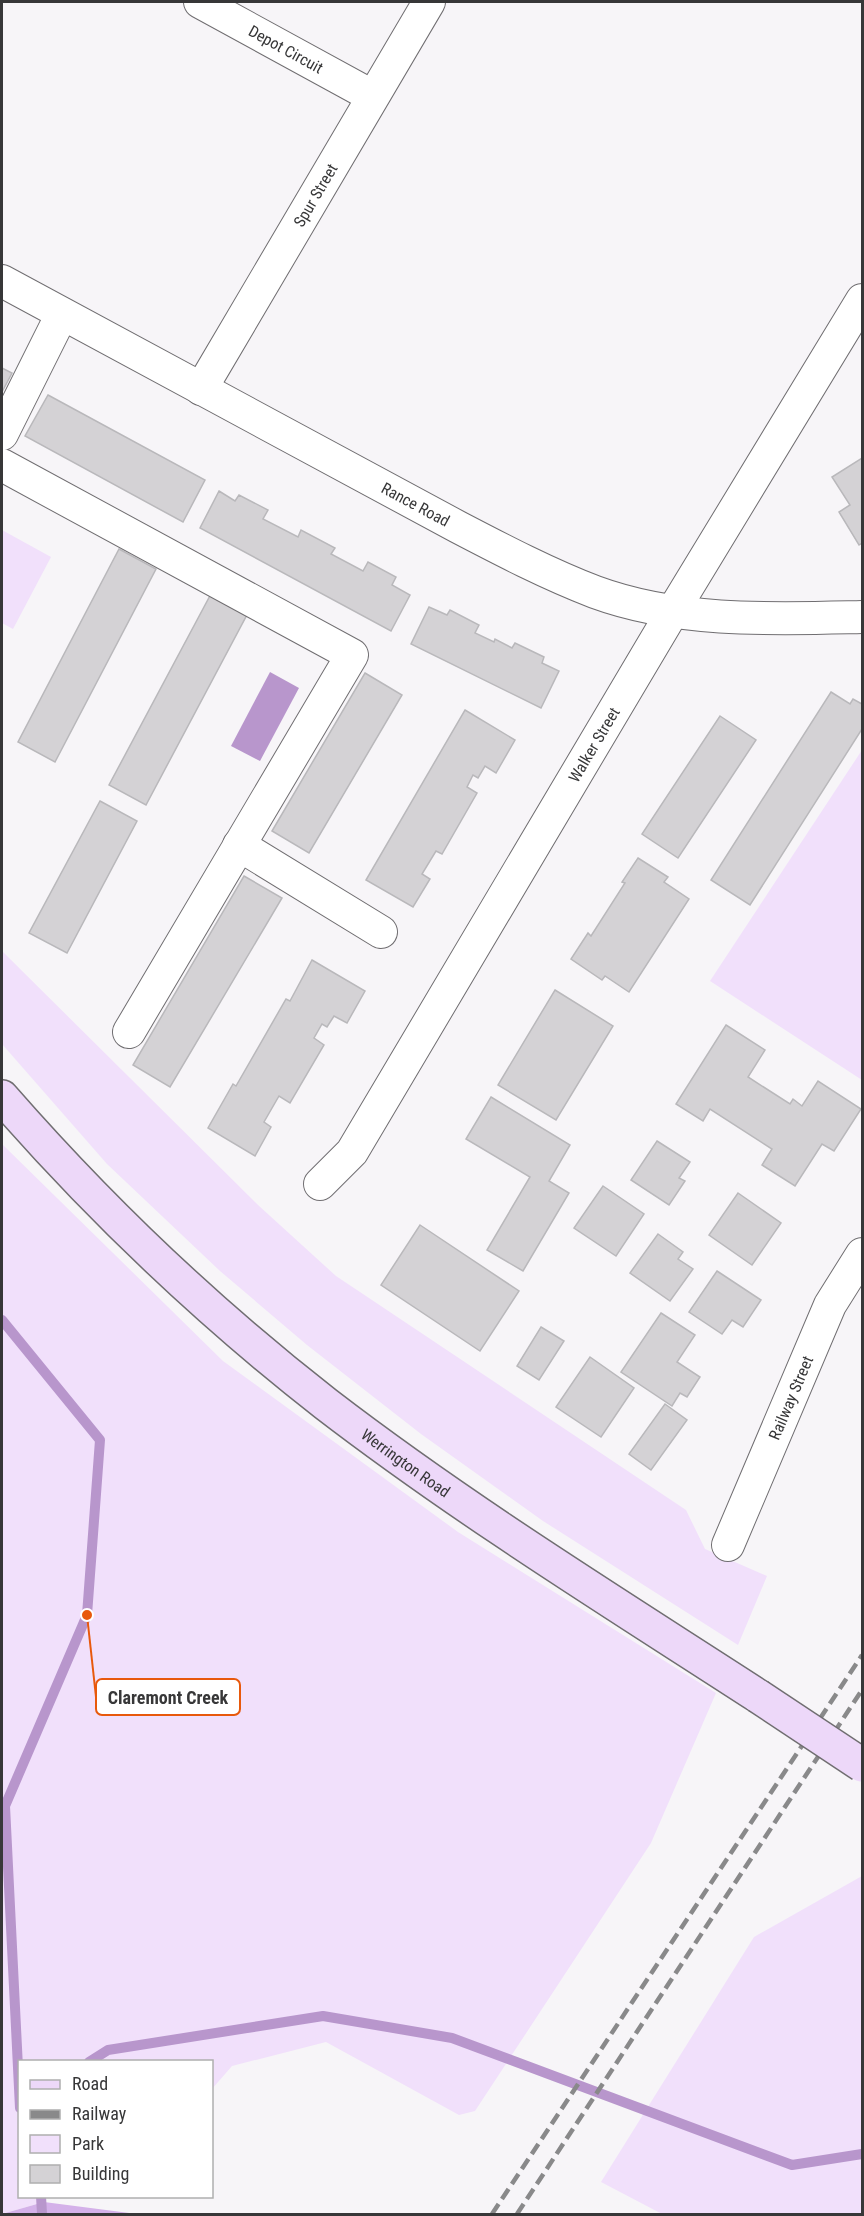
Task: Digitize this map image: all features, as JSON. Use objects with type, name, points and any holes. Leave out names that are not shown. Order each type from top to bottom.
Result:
[{"type":"main road","name":"Werrington Road","points":[[2,1097],[64,1166],[170,1272],[267,1357],[327,1405],[483,1517],[862,1765]]},
{"type":"street","name":"Depot Circuit","points":[[200,2],[372,96]]},
{"type":"street","name":"Spur Street","points":[[201,389],[429,2]]},
{"type":"street","name":"Rance Road","points":[[2,281],[516,556],[594,592],[673,611],[776,618],[862,617]]},
{"type":"street","name":"Walker Street","points":[[320,1184],[352,1152],[673,611],[862,300]]},
{"type":"street","points":[[2,434],[62,314]]},
{"type":"street","points":[[2,465],[352,655],[129,1032]]},
{"type":"street","points":[[239,845],[381,932]]},
{"type":"street","name":"Railway Street","points":[[728,1545],[830,1305],[862,1254]]},
{"type":"green space","points":[[2,530],[51,557],[13,629],[2,623]]},
{"type":"green space","points":[[862,750],[862,1080],[710,981]]},
{"type":"green space","points":[[2,951],[258,1205],[336,1276],[686,1510],[705,1549],[767,1576],[738,1645],[543,1521],[421,1434],[307,1345],[220,1271],[107,1164],[2,1044]]},
{"type":"green space","points":[[2,1144],[223,1361],[458,1532],[716,1693],[651,1843],[475,2111],[459,2115],[326,2042],[232,2066],[213,2088],[213,2060],[18,2060],[18,2198],[43,2198],[44,2202],[2,2214]]},
{"type":"green space","points":[[862,1876],[862,2214],[662,2214],[601,2182],[754,1937]]},
{"type":"shaded area","points":[[270,672],[299,688],[260,761],[231,746]]},
{"type":"shaded area","points":[[44,2202],[137,2214],[2,2214]]},
{"type":"building","points":[[2,368],[12,373],[2,392]]},
{"type":"building","points":[[48,395],[205,480],[183,522],[25,436]]},
{"type":"building","points":[[862,458],[862,543],[859,545],[839,512],[850,505],[832,477]]},
{"type":"building","points":[[219,491],[235,501],[239,495],[268,510],[263,519],[298,537],[301,530],[335,548],[331,554],[363,571],[368,562],[396,577],[392,585],[410,595],[391,631],[200,528]]},
{"type":"building","points":[[119,549],[156,569],[55,762],[18,742]]},
{"type":"building","points":[[212,592],[249,611],[146,805],[109,785]]},
{"type":"building","points":[[429,607],[447,615],[450,610],[479,625],[475,633],[494,642],[495,639],[512,648],[515,643],[544,657],[542,663],[559,671],[541,708],[411,644]]},
{"type":"building","points":[[365,673],[402,695],[309,853],[272,831]]},
{"type":"building","points":[[831,692],[850,704],[853,699],[862,704],[862,729],[750,905],[711,880]]},
{"type":"building","points":[[465,710],[515,740],[496,773],[485,766],[478,778],[473,775],[467,787],[477,793],[442,854],[436,851],[422,874],[430,879],[413,907],[366,880]]},
{"type":"building","points":[[720,716],[756,740],[678,858],[642,834]]},
{"type":"building","points":[[100,801],[137,821],[67,953],[29,933]]},
{"type":"building","points":[[638,858],[668,877],[664,882],[689,899],[629,992],[605,976],[602,980],[571,959],[588,933],[591,936]]},
{"type":"building","points":[[244,876],[282,898],[170,1087],[133,1065]]},
{"type":"building","points":[[312,960],[365,991],[347,1023],[334,1016],[327,1027],[322,1024],[314,1038],[324,1045],[290,1103],[279,1096],[264,1122],[271,1127],[255,1156],[208,1128],[233,1084],[236,1086],[286,999],[290,1001]]},
{"type":"building","points":[[555,990],[613,1026],[556,1120],[498,1085]]},
{"type":"building","points":[[726,1025],[765,1050],[748,1077],[790,1104],[793,1099],[802,1106],[818,1081],[861,1109],[834,1151],[822,1144],[795,1186],[762,1165],[772,1149],[710,1109],[703,1121],[676,1104]]},
{"type":"building","points":[[491,1097],[570,1145],[549,1181],[569,1193],[523,1271],[487,1250],[530,1177],[466,1139]]},
{"type":"building","points":[[657,1141],[690,1162],[679,1178],[685,1181],[669,1205],[631,1180]]},
{"type":"building","points":[[603,1186],[644,1214],[616,1256],[574,1228]]},
{"type":"building","points":[[738,1193],[781,1223],[752,1265],[709,1235]]},
{"type":"building","points":[[420,1225],[519,1291],[480,1351],[381,1285]]},
{"type":"building","points":[[658,1234],[683,1252],[678,1259],[693,1269],[670,1301],[630,1273]]},
{"type":"building","points":[[717,1271],[761,1300],[743,1327],[732,1320],[722,1334],[689,1312]]},
{"type":"building","points":[[661,1313],[695,1335],[677,1362],[700,1377],[687,1397],[680,1393],[672,1406],[621,1372]]},
{"type":"building","points":[[541,1327],[564,1341],[539,1380],[517,1366]]},
{"type":"building","points":[[590,1357],[634,1388],[601,1437],[556,1407]]},
{"type":"building","points":[[665,1404],[687,1420],[651,1470],[629,1454]]},
{"type":"waterway","points":[[2,1320],[100,1440],[87,1615],[5,1806],[18,2068]]},
{"type":"waterway","points":[[92,2060],[108,2050],[323,2016],[452,2038],[792,2165],[862,2154]]},
{"type":"waterway","points":[[41,2198],[42,2214]]},
{"type":"railway","points":[[492,2214],[862,1655]]},
{"type":"railway","points":[[517,2214],[862,1690]]},
{"type":"place","name":"Claremont Creek","points":[[87,1615]]}]
